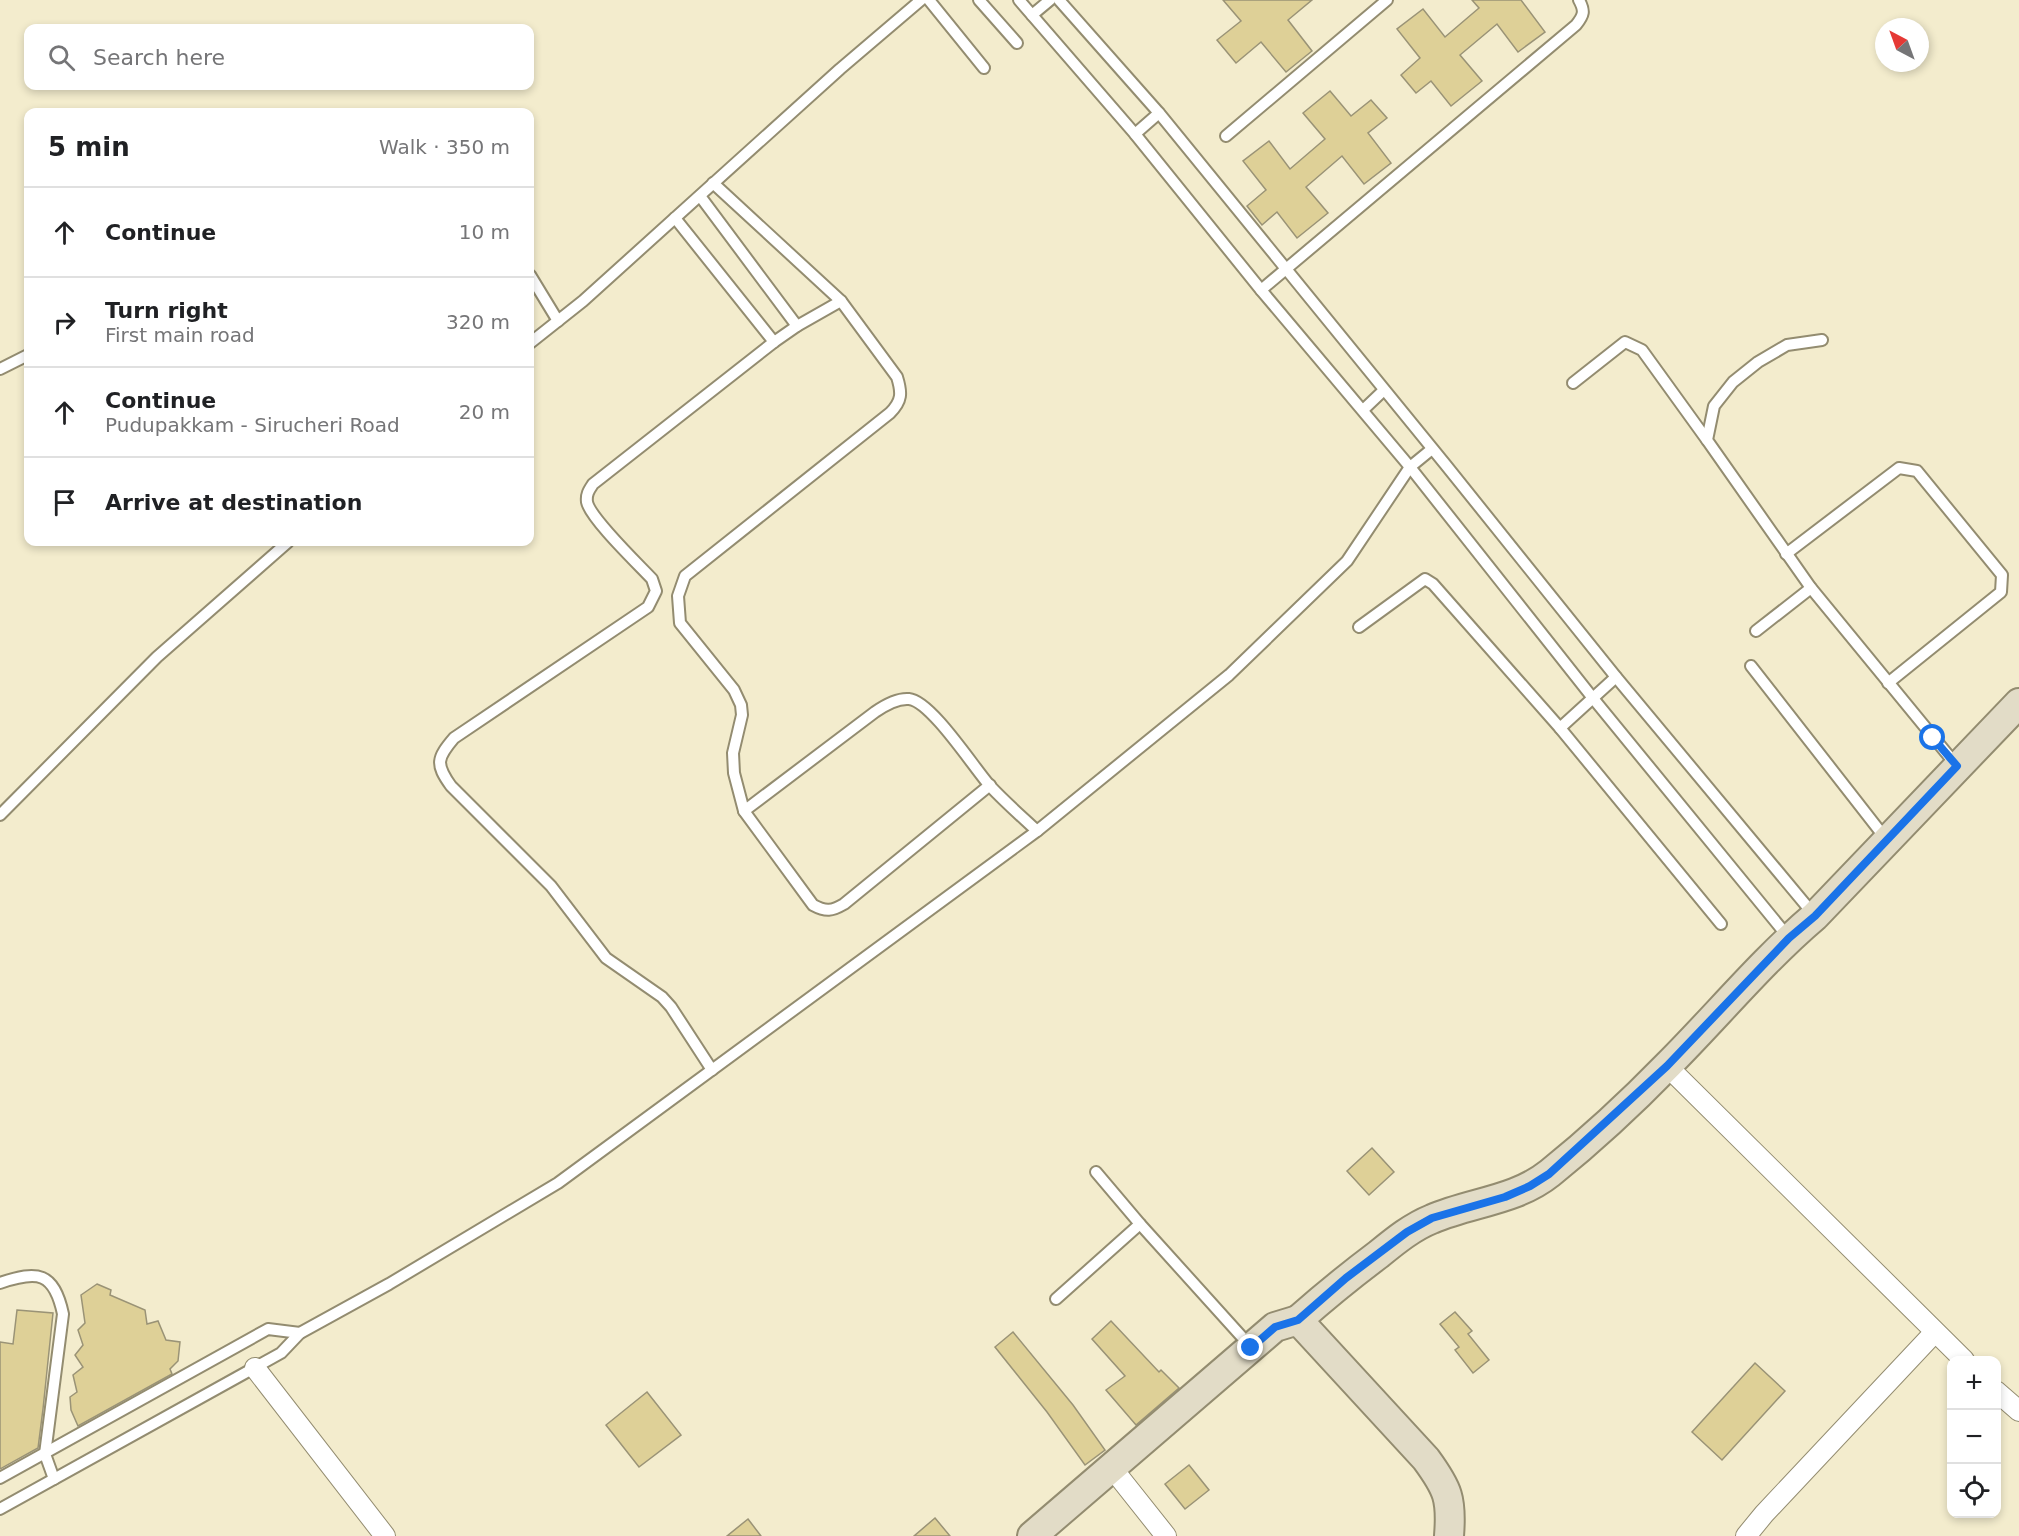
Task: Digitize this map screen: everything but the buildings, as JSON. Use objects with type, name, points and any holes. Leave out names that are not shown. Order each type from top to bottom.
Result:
[{"type":"street","points":[[1032,1536],[1275,1327],[1298,1320],[1346,1278],[1407,1232],[1432,1218],[1505,1197],[1530,1186],[1549,1174],[1667,1066],[1789,938],[1815,916],[2019,703]]},
{"type":"street","points":[[1667,1066],[1960,1356]]},
{"type":"street","points":[[1298,1320],[1426,1459],[1443,1482],[1451,1509],[1449,1536]]},
{"type":"street","points":[[1746,1536],[1934,1333]]},
{"type":"street","points":[[255,1368],[385,1536]]},
{"type":"street","points":[[2001,1396],[2019,1412]]},
{"type":"street","points":[[1112,1468],[1166,1536]]},
{"type":"lane","points":[[534,341],[583,302],[840,69],[921,0]]},
{"type":"lane","points":[[929,0],[984,68]]},
{"type":"lane","points":[[979,0],[1017,43]]},
{"type":"lane","points":[[1019,0],[1135,134],[1261,290],[1410,467],[1592,697],[1789,938]]},
{"type":"lane","points":[[1032,15],[1050,0]]},
{"type":"lane","points":[[1059,0],[1159,113],[1616,677],[1815,916]]},
{"type":"lane","points":[[1227,136],[1387,0]]},
{"type":"lane","points":[[1261,290],[1576,25],[1583,16],[1583,7],[1579,0]]},
{"type":"lane","points":[[1135,134],[1159,113]]},
{"type":"lane","points":[[713,183],[841,301],[897,377],[901,390],[901,399],[897,406],[685,576],[678,596],[680,623],[734,690],[741,705],[742,716],[733,753],[734,773],[744,811],[813,905],[822,910],[833,911],[990,785]]},
{"type":"lane","points":[[700,196],[797,326]]},
{"type":"lane","points":[[675,218],[774,342]]},
{"type":"lane","points":[[534,282],[558,321]]},
{"type":"lane","points":[[712,1070],[662,997],[606,958],[551,886],[451,786],[441,772],[440,761],[445,749],[454,738],[648,607],[656,591],[652,579],[595,516],[587,501],[588,492],[593,484],[774,342],[841,301]]},
{"type":"lane","points":[[1707,440],[1714,406],[1733,381],[1758,362],[1787,345],[1822,340]]},
{"type":"lane","points":[[1573,383],[1624,342],[1642,350],[1811,588],[1957,766]]},
{"type":"lane","points":[[0,369],[24,357]]},
{"type":"lane","points":[[1363,410],[1384,390]]},
{"type":"lane","points":[[0,1509],[281,1353],[300,1333],[389,1284],[558,1183],[1037,831],[1238,667],[1347,561],[1410,467],[1432,449]]},
{"type":"lane","points":[[1786,554],[1899,468],[1917,471],[2002,575],[2001,592],[1888,683]]},
{"type":"lane","points":[[0,815],[157,657],[283,546]]},
{"type":"lane","points":[[1359,627],[1425,579],[1433,584],[1560,728],[1720,924]]},
{"type":"lane","points":[[1756,631],[1811,588]]},
{"type":"lane","points":[[1751,666],[1886,840]]},
{"type":"lane","points":[[1560,728],[1616,677]]},
{"type":"lane","points":[[744,811],[875,712],[889,703],[911,699],[934,716],[990,785],[1037,831]]},
{"type":"lane","points":[[1096,1172],[1251,1348]]},
{"type":"lane","points":[[1056,1299],[1140,1224]]},
{"type":"lane","points":[[0,1283],[23,1275],[37,1276],[50,1284],[58,1294],[63,1314],[45,1454],[54,1479]]},
{"type":"lane","points":[[0,1478],[268,1329],[300,1333]]},
{"type":"route","points":[[1251,1348],[1275,1327],[1298,1320],[1346,1278],[1407,1232],[1432,1218],[1505,1197],[1530,1186],[1549,1174],[1588,1140],[1667,1066],[1789,938],[1815,916],[1957,766],[1933,738]]}]
